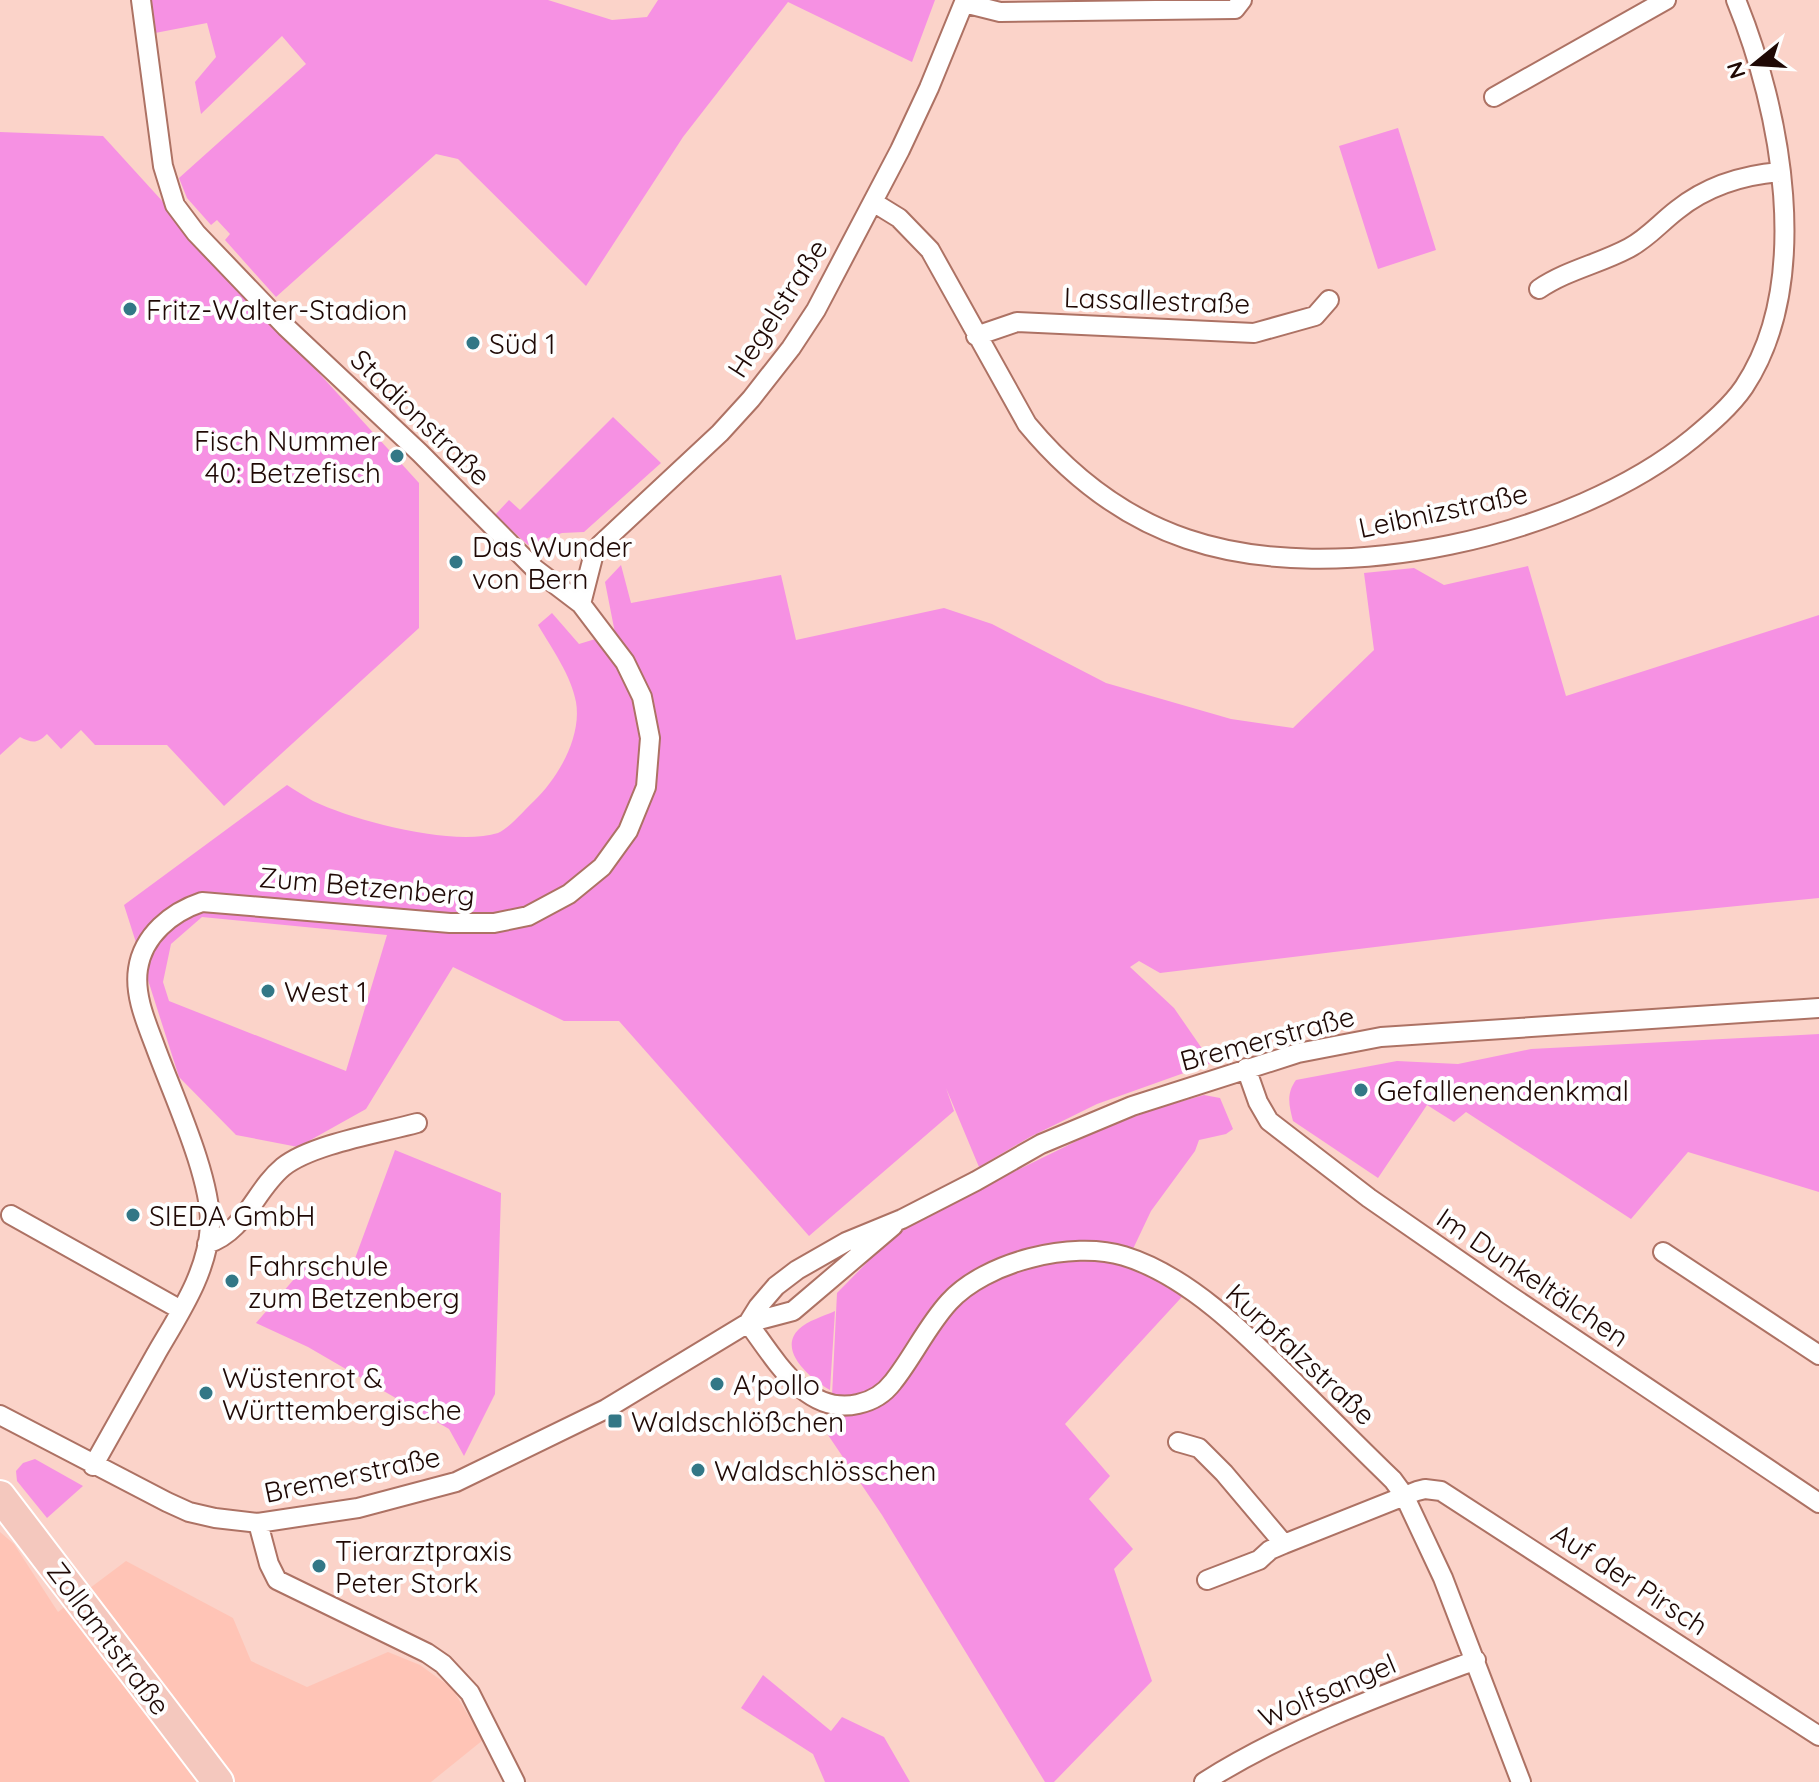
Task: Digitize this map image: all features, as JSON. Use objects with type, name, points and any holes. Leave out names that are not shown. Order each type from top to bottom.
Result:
[{"type":"main road","name":"Zollamtstraße","points":[[0,1496],[218,1782]]},
{"type":"street","name":"Stadionstraße","points":[[141,0],[163,166],[175,205],[196,233],[286,327],[420,453],[535,569],[581,604]]},
{"type":"street","points":[[964,1],[1000,12],[1235,9],[1242,0]]},
{"type":"street","points":[[1494,97],[1666,0]]},
{"type":"street","name":"Leibnizstraße","points":[[873,202],[899,218],[930,250],[1012,401],[1046,447],[1088,486],[1114,505],[1163,530],[1243,554],[1301,558],[1361,557],[1442,545],[1539,520],[1622,486],[1681,447],[1727,406],[1744,386],[1773,325],[1780,295],[1783,259],[1780,172],[1767,100],[1736,0]]},
{"type":"street","name":"Hegelstraße","points":[[581,604],[593,557],[600,545],[720,433],[771,375],[816,310],[929,88],[964,1]]},
{"type":"street","points":[[1539,289],[1555,278],[1626,250],[1648,237],[1687,202],[1711,189],[1736,179],[1780,172]]},
{"type":"street","name":"Lassallestraße","points":[[976,336],[1017,322],[1254,333],[1315,316],[1329,300]]},
{"type":"street","name":"Zum Betzenberg","points":[[93,1466],[193,1288],[210,1224],[204,1183],[138,991],[138,969],[152,935],[170,917],[202,902],[450,923],[494,923],[528,916],[569,894],[602,867],[628,831],[646,787],[650,738],[642,697],[625,662],[581,604]]},
{"type":"street","name":"Bremerstraße","points":[[748,1323],[776,1286],[846,1242],[902,1219],[1041,1144],[1132,1106],[1246,1068],[1298,1053],[1381,1037],[1819,1008]]},
{"type":"street","name":"Im Dunkeltälchen","points":[[1246,1068],[1258,1102],[1269,1121],[1369,1198],[1521,1304],[1819,1503]]},
{"type":"street","points":[[207,1244],[227,1236],[289,1163],[324,1149],[417,1123]]},
{"type":"street","points":[[11,1215],[181,1310]]},
{"type":"street","name":"Bremerstraße","points":[[0,1415],[93,1466],[189,1512],[258,1523],[368,1506],[456,1482],[606,1409],[748,1323],[793,1311],[902,1219]]},
{"type":"street","name":"Kurpfalzstraße","points":[[748,1323],[798,1387],[827,1405],[844,1407],[876,1398],[891,1385],[949,1301],[1006,1265],[1041,1254],[1104,1252],[1124,1256],[1159,1271],[1200,1298],[1251,1339],[1386,1473],[1404,1495],[1443,1578],[1521,1782]]},
{"type":"street","points":[[1663,1252],[1819,1355]]},
{"type":"street","points":[[1178,1442],[1199,1448],[1284,1544]]},
{"type":"street","name":"Auf der Pirsch","points":[[1207,1580],[1259,1560],[1270,1550],[1404,1495],[1425,1489],[1441,1491],[1819,1736]]},
{"type":"street","points":[[258,1523],[269,1564],[277,1580],[427,1653],[458,1678],[480,1711],[515,1782]]},
{"type":"street","name":"Wolfsangel","points":[[1204,1782],[1256,1751],[1312,1724],[1476,1660]]},
{"type":"shaded area","points":[[150,0],[548,0],[612,20],[647,17],[658,0],[935,0],[912,62],[788,2],[683,137],[586,286],[458,159],[436,154],[276,297],[225,240],[230,234],[217,220],[211,225],[187,198],[179,178],[306,64],[282,36],[201,114],[195,82],[216,57],[207,23],[155,33]]},
{"type":"shaded area","points":[[1398,128],[1436,250],[1378,269],[1339,146]]},
{"type":"shaded area","name":"Fritz-Walter-Stadion","points":[[0,132],[103,136],[419,483],[419,628],[224,806],[167,745],[95,745],[81,730],[61,749],[47,734],[34,742],[20,737],[0,755]]},
{"type":"shaded area","points":[[613,417],[661,463],[584,532],[562,533],[528,545],[495,515],[509,500],[520,510]]},
{"type":"shaded area","points":[[621,565],[631,603],[781,575],[796,640],[944,608],[992,624],[1106,683],[1231,719],[1293,728],[1374,650],[1364,573],[1414,568],[1444,585],[1528,566],[1566,696],[1819,615],[1819,898],[1606,919],[1160,973],[1139,961],[1130,967],[1174,1008],[1212,1063],[1097,1104],[1030,1137],[979,1167],[946,1088],[954,1111],[809,1236],[619,1021],[564,1021],[453,967],[366,1109],[298,1147],[236,1135],[179,1077],[124,905],[287,785],[331,809],[404,830],[456,837],[503,831],[552,781],[572,743],[575,729],[574,692],[538,625],[552,613],[579,644],[615,633],[605,582]],"holes":[[[202,917],[387,935],[346,1071],[169,1001],[163,982],[171,944]]]},
{"type":"shaded area","points":[[1819,1034],[1819,1192],[1688,1152],[1631,1219],[1466,1112],[1454,1122],[1427,1105],[1378,1178],[1293,1121],[1290,1105],[1291,1090],[1296,1080],[1397,1061],[1458,1064],[1531,1049]]},
{"type":"shaded area","points":[[1204,1095],[1220,1098],[1233,1129],[1226,1134],[1199,1140],[1195,1151],[1151,1211],[1132,1251],[1191,1287],[1065,1424],[1110,1476],[1089,1499],[1133,1549],[1114,1569],[1152,1681],[1054,1782],[1045,1782],[882,1515],[826,1432],[832,1396],[837,1293],[895,1234],[1099,1130]]},
{"type":"shaded area","points":[[395,1150],[501,1193],[495,1394],[464,1456],[449,1429],[308,1347],[256,1323],[308,1263],[350,1272]]},
{"type":"shaded area","points":[[835,1311],[830,1390],[800,1364],[792,1346],[793,1338],[802,1326]]},
{"type":"shaded area","points":[[35,1459],[83,1486],[47,1518],[17,1481],[16,1471],[23,1463]]},
{"type":"shaded area","points":[[0,1532],[14,1544],[58,1612],[126,1561],[233,1618],[251,1661],[307,1687],[388,1652],[420,1665],[452,1688],[483,1740],[431,1782],[0,1782]]},
{"type":"shaded area","points":[[763,1675],[831,1731],[842,1717],[884,1737],[910,1782],[825,1782],[813,1754],[741,1708]]},
{"type":"place","name":"Fritz-Walter-Stadion","points":[[130,309]]},
{"type":"place","name":"Süd 1","points":[[473,343]]},
{"type":"place","name":"Fisch Nummer 40: Betzefisch","points":[[397,456]]},
{"type":"place","name":"Das Wunder von Bern","points":[[456,562]]},
{"type":"place","name":"West 1","points":[[268,991]]},
{"type":"place","name":"Gefallenendenkmal","points":[[1361,1090]]},
{"type":"place","name":"SIEDA GmbH","points":[[133,1215]]},
{"type":"place","name":"Fahrschule zum Betzenberg","points":[[232,1281]]},
{"type":"place","name":"A'pollo","points":[[717,1384]]},
{"type":"place","name":"Wüstenrot & Württembergische","points":[[206,1393]]},
{"type":"place","name":"Waldschlößchen","points":[[615,1421]]},
{"type":"place","name":"Waldschlösschen","points":[[698,1470]]},
{"type":"place","name":"Tierarztpraxis Peter Stork","points":[[319,1566]]}]
